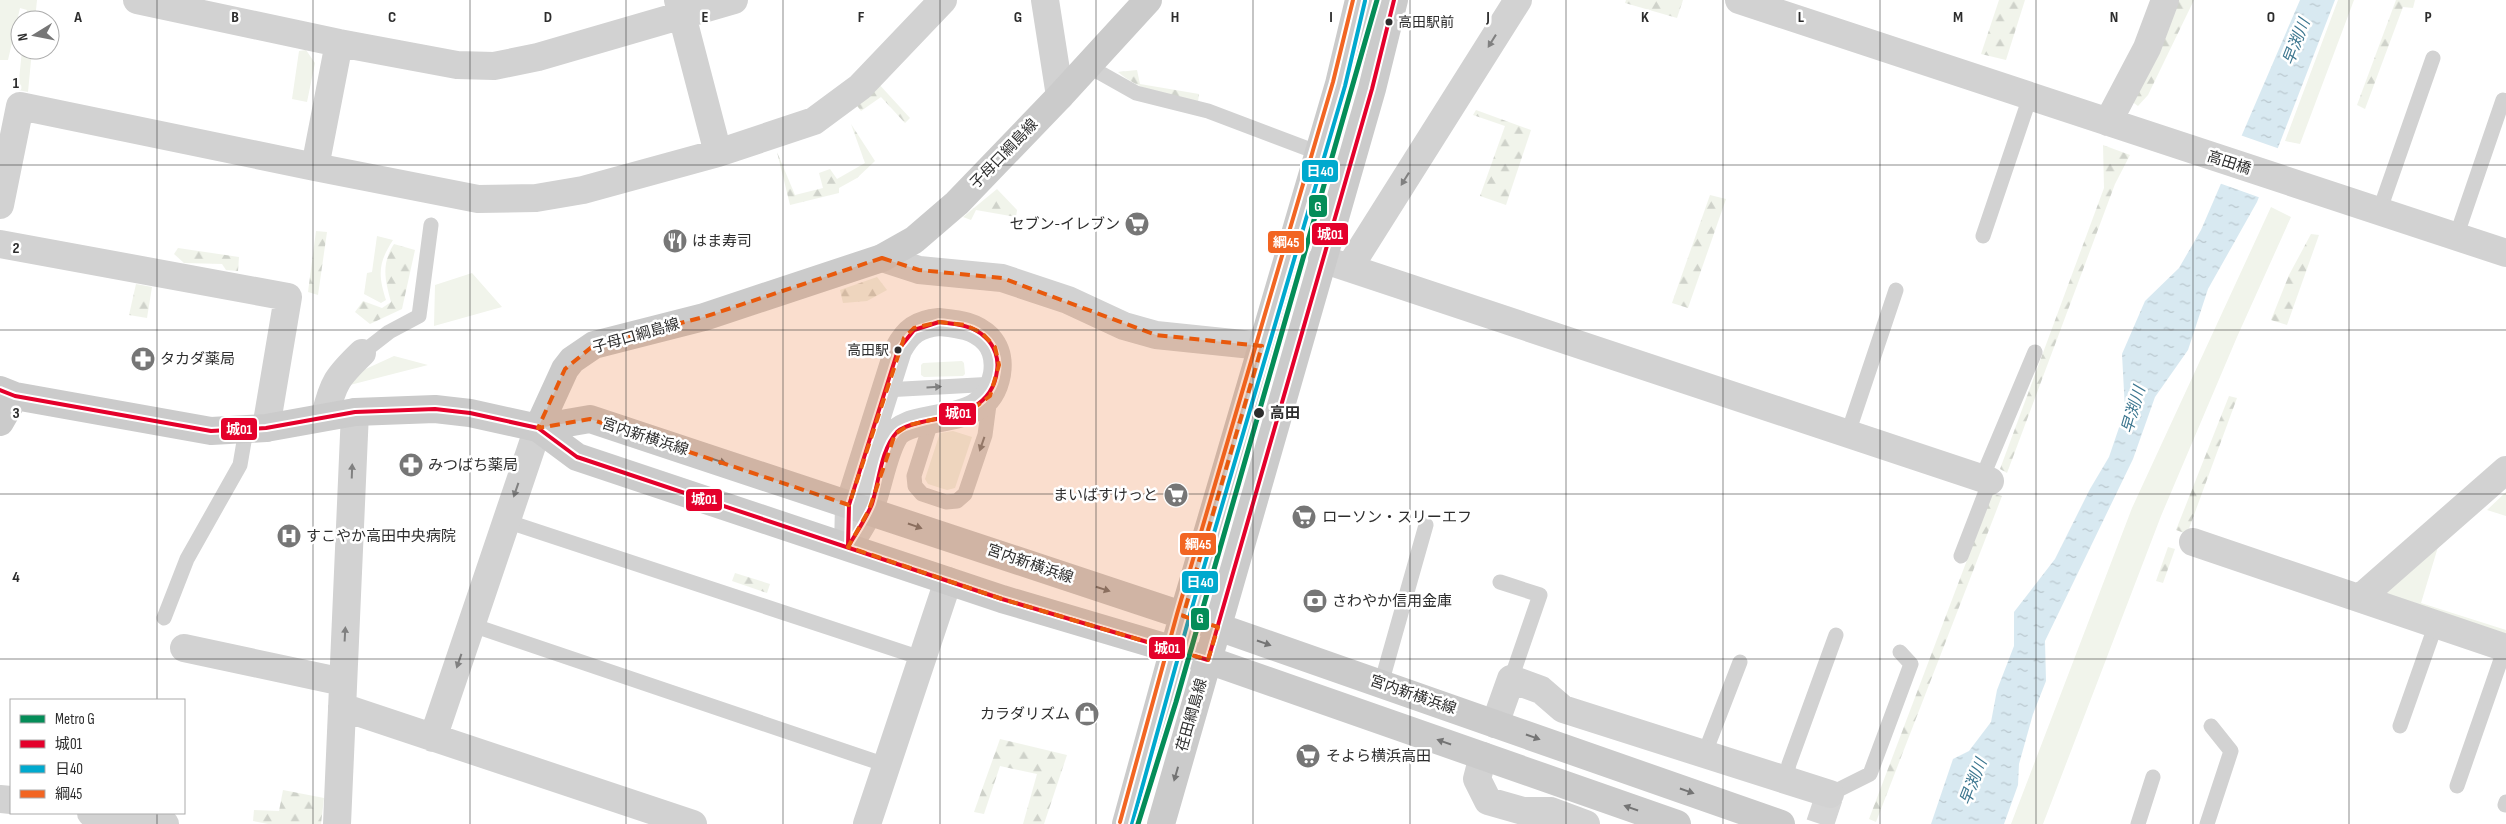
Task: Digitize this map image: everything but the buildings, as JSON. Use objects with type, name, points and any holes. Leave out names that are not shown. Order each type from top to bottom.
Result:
[{"type":"main road","name":"子母口綱島線","points":[[538,428],[565,369],[577,356],[594,345],[704,317],[882,258],[930,228],[957,203],[1060,96],[1148,0]]},
{"type":"main road","points":[[1126,824],[1183,616],[1319,153],[1359,0]]},
{"type":"main road","name":"荏田綱島線","points":[[1161,824],[1372,89],[1394,0]]},
{"type":"main road","points":[[0,422],[7,393],[212,431],[256,429],[355,412],[435,409],[488,416],[538,428],[578,457],[1002,599],[1208,660],[1677,824]]},
{"type":"main road","name":"宮内新横浜線","points":[[538,428],[590,419],[1218,627],[1781,824]]},
{"type":"street","points":[[137,0],[339,43],[457,65],[494,66],[538,56],[680,8],[734,0]]},
{"type":"street","points":[[0,206],[20,106],[478,199],[536,198],[584,190],[718,153],[814,121],[860,87],[943,0]]},
{"type":"street","points":[[1045,0],[1060,96]]},
{"type":"street","points":[[1349,268],[1518,0]]},
{"type":"street","name":"高田橋","points":[[1739,0],[2506,253]]},
{"type":"street","points":[[2108,122],[2148,48],[2165,0]]},
{"type":"street","points":[[680,8],[718,153]]},
{"type":"street","points":[[315,167],[339,43]]},
{"type":"street","points":[[0,244],[288,296],[256,429]]},
{"type":"street","points":[[882,258],[919,270],[1002,278],[1068,300],[1124,326],[1156,335],[1262,346]]},
{"type":"street","points":[[1322,259],[1986,479]]},
{"type":"street","points":[[848,547],[859,508],[885,390],[898,350],[904,338],[914,328],[939,322],[965,325],[982,333],[994,347],[999,365],[993,390],[981,405],[970,411],[904,427],[895,434],[859,508]]},
{"type":"street","points":[[325,416],[332,386],[341,373],[362,353]]},
{"type":"street","points":[[885,390],[928,420]]},
{"type":"street","points":[[337,824],[355,412]]},
{"type":"street","points":[[433,738],[538,428]]},
{"type":"street","points":[[2360,598],[2506,470]]},
{"type":"street","points":[[2192,542],[2506,648]]},
{"type":"street","points":[[867,824],[948,581]]},
{"type":"street","points":[[184,648],[343,695],[433,738],[644,816],[693,824]]},
{"type":"street","points":[[1495,724],[1511,679],[1540,690],[1563,709],[1830,794]]},
{"type":"street","points":[[1483,756],[1477,779],[1488,801],[1523,812],[1551,811],[1586,824]]},
{"type":"street","points":[[98,814],[165,824]]},
{"type":"lane","points":[[2379,212],[2433,58]]},
{"type":"lane","points":[[1088,66],[1136,93],[1208,111],[1319,153]]},
{"type":"lane","points":[[1983,236],[2030,97]]},
{"type":"lane","points":[[2456,237],[2502,100]]},
{"type":"lane","points":[[362,353],[389,332],[419,316],[431,225]]},
{"type":"lane","points":[[1848,433],[1896,290]]},
{"type":"lane","points":[[1961,556],[1986,479],[2034,352]]},
{"type":"lane","points":[[885,390],[993,390],[985,435],[965,494],[957,501],[946,502],[922,494],[915,486],[914,476],[928,420]]},
{"type":"lane","points":[[164,618],[187,559],[240,465],[256,429]]},
{"type":"lane","points":[[506,521],[921,658]]},
{"type":"lane","points":[[1381,684],[1426,525]]},
{"type":"lane","points":[[1500,582],[1540,595],[1511,679]]},
{"type":"lane","points":[[2400,726],[2436,624]]},
{"type":"lane","points":[[472,625],[886,766]]},
{"type":"lane","points":[[1785,781],[1789,764],[1836,635]]},
{"type":"lane","points":[[2456,786],[2506,648]]},
{"type":"lane","points":[[1830,794],[1870,774],[1911,664],[1900,652]]},
{"type":"lane","points":[[1704,755],[1740,662]]},
{"type":"lane","points":[[2207,824],[2231,751],[2211,726]]},
{"type":"lane","points":[[2138,824],[2153,777]]},
{"type":"highlighted area","points":[[882,258],[919,270],[1002,278],[1156,335],[1262,346],[1183,616],[1218,627],[1208,660],[1002,599],[848,547],[869,510],[895,434],[909,425],[970,411],[990,396],[999,365],[995,347],[982,333],[965,325],[939,322],[914,328],[904,338],[849,505],[590,419],[538,428],[565,369],[594,345],[704,317]]},
{"type":"green space","points":[[0,0],[37,0],[36,10],[20,8],[20,10],[10,10],[10,51],[8,60],[0,60]]},
{"type":"green space","points":[[1626,0],[1683,0],[1677,18],[1625,3]]},
{"type":"green space","points":[[1999,0],[2025,0],[2006,60],[1981,54]]},
{"type":"green space","points":[[2175,0],[2194,0],[2148,95],[2138,106],[2131,101]]},
{"type":"green space","points":[[2338,0],[2354,0],[2300,144],[2285,141]]},
{"type":"green space","points":[[2396,0],[2415,0],[2413,8],[2403,7],[2365,109],[2357,105]]},
{"type":"green space","points":[[306,50],[315,63],[307,102],[292,99],[299,51]]},
{"type":"green space","points":[[21,60],[31,60],[28,92],[18,90]]},
{"type":"green space","points":[[1137,70],[1140,84],[1199,94],[1198,102],[1166,95],[1146,88],[1127,79],[1118,72]]},
{"type":"green space","points":[[877,82],[910,118],[905,123],[881,97],[861,111],[855,103]]},
{"type":"green space","points":[[1476,110],[1531,130],[1506,205],[1480,196],[1505,126],[1473,115]]},
{"type":"green space","points":[[851,124],[875,161],[857,178],[839,188],[839,193],[790,205],[777,152],[795,195],[823,188],[819,173],[830,169],[837,179],[865,163]]},
{"type":"green space","points":[[2103,145],[2130,155],[2115,184],[2007,473],[2000,469],[2104,188]]},
{"type":"green space","points":[[997,189],[1017,210],[1016,217],[976,210],[971,220],[963,217]]},
{"type":"green space","points":[[1710,195],[1726,199],[1688,308],[1672,303]]},
{"type":"green space","points":[[2271,207],[2291,217],[2237,337],[2161,516],[2043,824],[2011,824],[2132,508]]},
{"type":"green space","points":[[316,231],[327,232],[318,295],[308,292]]},
{"type":"green space","points":[[2311,234],[2319,235],[2287,325],[2271,320],[2289,275]]},
{"type":"green space","points":[[377,236],[393,240],[382,262],[381,276],[386,300],[381,303],[364,294],[367,273],[372,272]]},
{"type":"green space","points":[[394,244],[415,250],[402,309],[370,324],[355,312],[363,301],[382,308],[391,302],[385,272],[387,258]]},
{"type":"green space","points":[[178,248],[239,257],[238,271],[226,270],[222,264],[184,263],[174,254]]},
{"type":"green space","points":[[472,273],[502,307],[434,326],[435,285]]},
{"type":"green space","points":[[877,277],[887,290],[867,301],[843,303],[840,290]]},
{"type":"green space","points":[[136,284],[152,287],[147,318],[129,315]]},
{"type":"green space","points":[[394,356],[428,365],[346,386],[346,378]]},
{"type":"green space","points":[[962,361],[965,374],[963,376],[924,377],[921,375],[921,365],[923,363]]},
{"type":"green space","points":[[2229,396],[2237,398],[2187,534],[2176,530]]},
{"type":"green space","points":[[953,431],[972,437],[955,488],[947,490],[928,484],[925,479],[940,433]]},
{"type":"green space","points":[[2506,492],[2506,516],[2487,510]]},
{"type":"green space","points":[[1992,494],[2002,496],[1876,822],[1869,819]]},
{"type":"green space","points":[[2168,547],[2175,549],[2163,583],[2156,581]]},
{"type":"green space","points":[[2438,547],[2421,603],[2506,630],[2506,638],[2380,596]]},
{"type":"green space","points":[[735,573],[770,584],[767,593],[732,581]]},
{"type":"green space","points":[[1000,739],[1067,755],[1044,824],[1023,824],[1037,774],[1000,766],[984,814],[974,812]]},
{"type":"green space","points":[[283,790],[324,798],[321,824],[268,824],[253,821],[254,810],[279,811]]},
{"type":"water","name":"早渕川","points":[[2300,0],[2335,0],[2257,202],[2208,289],[2188,350],[2155,397],[2133,459],[2045,641],[2046,681],[2033,714],[2019,764],[2018,785],[2004,824],[1931,824],[1953,759],[1969,751],[1991,722],[1997,690],[2014,646],[2014,612],[2055,559],[2090,489],[2109,457],[2125,410],[2122,354],[2145,301],[2179,268],[2201,230]]},
{"type":"pier","points":[[2240,135],[2280,149],[2261,198],[2219,183]]},
{"type":"tunnel","points":[[1820,824],[1830,794]]},
{"type":"metro line","name":"G","points":[[1138,824],[1176,702],[1377,0]]},
{"type":"transit line","name":"綱45","points":[[1120,822],[1177,614],[1333,82],[1353,0]]},
{"type":"transit line","name":"城01","points":[[0,390],[15,396],[211,431],[266,428],[355,412],[435,409],[470,413],[538,428],[577,457],[1002,599],[1208,660],[1372,89],[1394,0]]},
{"type":"transit line","name":"日40","points":[[1132,824],[1189,618],[1345,86],[1365,1]]},
{"type":"transit line","name":"城01","points":[[939,322],[957,324],[975,330],[988,341],[996,353],[997,371],[994,384],[988,395],[970,409],[947,417],[902,428],[897,432],[887,447],[872,504],[848,547],[849,505],[898,350],[914,330],[939,322]]},
{"type":"place","name":"高田駅前","points":[[1389,22]]},
{"type":"place","name":"セブン-イレブン","points":[[1137,224]]},
{"type":"place","name":"はま寿司","points":[[675,241]]},
{"type":"place","name":"高田駅","points":[[898,350]]},
{"type":"place","name":"タカダ薬局","points":[[143,359]]},
{"type":"place","name":"高田","points":[[1259,413]]},
{"type":"place","name":"みつばち薬局","points":[[411,465]]},
{"type":"place","name":"まいばすけっと","points":[[1176,495]]},
{"type":"place","name":"ローソン・スリーエフ","points":[[1304,517]]},
{"type":"place","name":"すこやか高田中央病院","points":[[289,536]]},
{"type":"place","name":"さわやか信用金庫","points":[[1315,601]]},
{"type":"place","name":"カラダリズム","points":[[1087,714]]},
{"type":"place","name":"そよら横浜高田","points":[[1308,756]]}]
